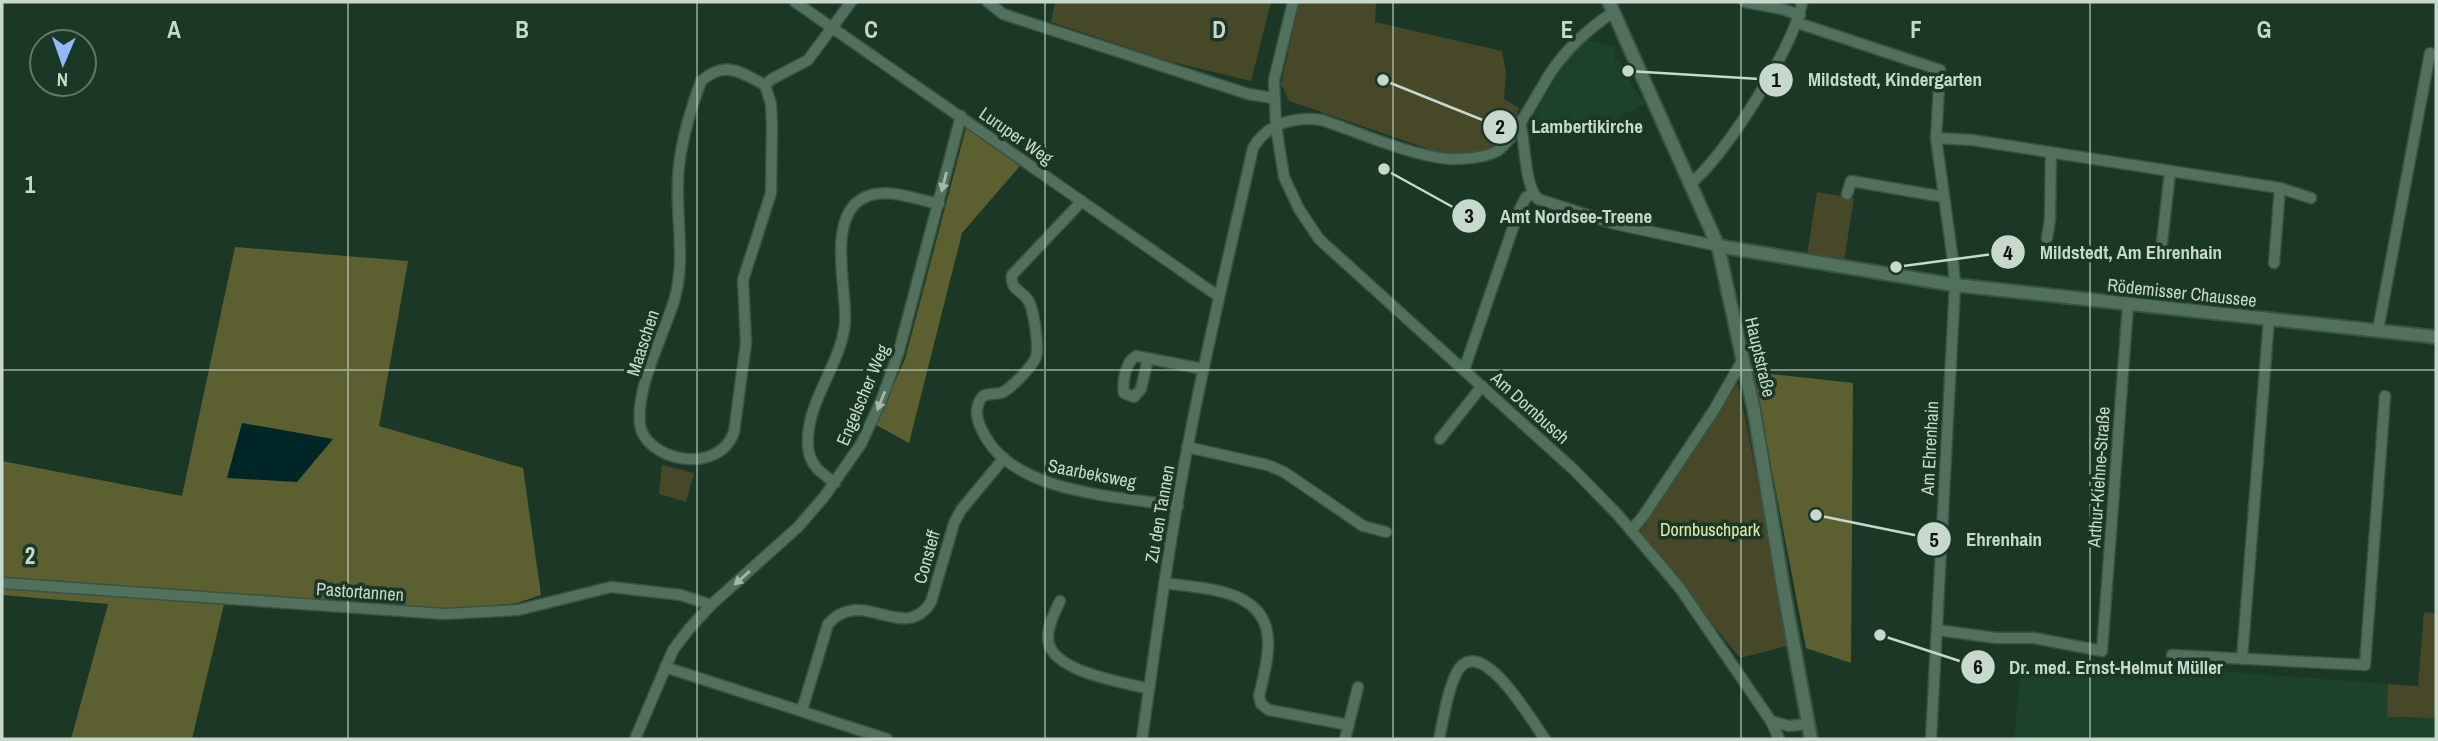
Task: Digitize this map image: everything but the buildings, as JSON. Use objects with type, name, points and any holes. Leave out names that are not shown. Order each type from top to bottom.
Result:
[{"type":"street","name":"Luruper Weg","points":[[795,2],[1218,296]]},
{"type":"street","points":[[765,85],[808,60],[851,2]]},
{"type":"street","points":[[988,2],[1003,14],[1248,94],[1273,98]]},
{"type":"street","name":"Am Dornbusch","points":[[1293,2],[1274,80],[1273,98],[1284,177],[1298,209],[1320,239],[1573,469],[1618,515],[1679,587],[1771,721],[1779,739]]},
{"type":"street","points":[[1745,2],[1782,9],[1799,19]]},
{"type":"street","points":[[1691,183],[1702,175],[1734,133],[1767,80],[1799,19],[1802,2]]},
{"type":"street","points":[[1276,126],[1298,120],[1322,120],[1427,155],[1450,159],[1471,158],[1497,151],[1509,141],[1553,70],[1571,47],[1611,7]]},
{"type":"street","name":"Hauptstraße","points":[[1611,7],[1718,246],[1754,411],[1811,739]]},
{"type":"street","name":"Am Ehrenhain","points":[[1799,19],[1940,70],[1936,138],[1955,285],[1931,739]]},
{"type":"street","points":[[2378,330],[2430,53]]},
{"type":"street","name":"Maaschen","points":[[721,69],[736,70],[765,85],[771,104],[772,192],[743,280],[746,343],[734,432],[730,443],[720,453],[709,458],[677,457],[657,449],[646,438],[640,427],[640,415],[647,372],[677,289],[681,231],[679,162],[701,81],[721,69]]},
{"type":"street","name":"Engelscher Weg","points":[[635,739],[673,650],[711,605],[798,527],[835,483],[861,444],[900,351],[961,116]]},
{"type":"street","points":[[1520,123],[1532,194],[1538,199],[1615,223],[1718,246]]},
{"type":"street","name":"Zu den Tannen","points":[[1142,739],[1187,447],[1218,296],[1253,148],[1261,134],[1276,126]]},
{"type":"street","points":[[1936,138],[1972,139],[2280,188],[2311,198]]},
{"type":"street","points":[[2047,238],[2050,219],[2051,152]]},
{"type":"street","points":[[2161,251],[2170,172]]},
{"type":"street","points":[[1847,194],[1850,181],[1944,197]]},
{"type":"street","points":[[2274,263],[2280,188]]},
{"type":"street","points":[[835,483],[819,472],[810,461],[808,445],[810,425],[845,325],[841,259],[842,236],[848,215],[855,204],[873,193],[884,192],[939,204]]},
{"type":"street","points":[[1464,370],[1518,213],[1526,197],[1532,194]]},
{"type":"street","name":"Saarbeksweg","points":[[1082,201],[1012,275],[1011,283],[1015,290],[1026,297],[1031,306],[1037,347],[1035,358],[1005,391],[984,395],[976,412],[979,424],[989,443],[1004,458],[1041,481],[1072,489],[1178,506]]},
{"type":"street","name":"Rödemisser Chaussee","points":[[1718,246],[1955,285],[2436,337]]},
{"type":"street","name":"Arthur-Kiehne-Straße","points":[[1937,630],[1996,638],[2034,638],[2102,651],[2128,305]]},
{"type":"street","points":[[2242,659],[2269,319]]},
{"type":"street","points":[[1148,359],[1203,369]]},
{"type":"street","points":[[1631,531],[1644,516],[1714,410],[1742,361]]},
{"type":"street","points":[[1440,439],[1482,386]]},
{"type":"street","points":[[2172,655],[2365,665],[2385,396]]},
{"type":"street","points":[[1187,447],[1266,465],[1284,472],[1363,526],[1386,532]]},
{"type":"street","name":"Consteff","points":[[802,710],[828,624],[836,614],[856,609],[902,618],[924,613],[931,602],[954,523],[961,510],[1004,458]]},
{"type":"street","name":"Pastortannen","points":[[2,583],[445,614],[518,610],[611,586],[681,595],[711,605]]},
{"type":"street","points":[[1164,583],[1232,594],[1257,609],[1269,639],[1259,696],[1261,704],[1269,710],[1349,725]]},
{"type":"street","points":[[1060,601],[1047,639],[1051,650],[1060,661],[1076,669],[1149,689]]},
{"type":"street","points":[[1439,739],[1451,686],[1459,668],[1468,662],[1479,661],[1487,664],[1500,676],[1545,739]]},
{"type":"street","points":[[665,667],[887,739]]},
{"type":"street","points":[[1345,739],[1358,687]]},
{"type":"street","points":[[1771,721],[1789,726],[1807,724]]},
{"type":"shaded area","points":[[1587,40],[1616,46],[1614,60],[1621,62],[1631,84],[1645,104],[1617,118],[1617,131],[1530,138],[1529,124],[1565,61]]},
{"type":"shaded area","points":[[966,128],[1020,166],[962,233],[909,443],[876,425],[905,359]]},
{"type":"shaded area","points":[[235,247],[408,261],[379,426],[523,468],[541,595],[517,603],[451,610],[226,596],[192,739],[71,739],[108,604],[2,595],[2,461],[182,496]]},
{"type":"shaded area","points":[[1753,372],[1853,383],[1851,663],[1806,648]]},
{"type":"shaded area","points":[[2021,668],[2142,680],[2175,668],[2388,684],[2387,717],[2436,718],[2436,739],[2014,739]]},
{"type":"green space","points":[[1055,2],[1271,2],[1251,81],[1168,61],[1051,22]]},
{"type":"green space","points":[[1299,2],[1376,2],[1375,22],[1502,51],[1506,72],[1504,99],[1519,108],[1509,136],[1501,145],[1486,153],[1443,154],[1289,101],[1281,84]]},
{"type":"green space","points":[[1817,192],[1854,198],[1844,261],[1807,255]]},
{"type":"green space","name":"Dornbuschpark","points":[[1738,383],[1791,645],[1740,658],[1640,531]]},
{"type":"green space","points":[[662,465],[694,473],[686,502],[659,494]]},
{"type":"green space","points":[[2424,612],[2436,613],[2436,718],[2387,717],[2388,684],[2418,686]]},
{"type":"water","points":[[242,423],[333,439],[297,482],[227,478]]},
{"type":"place","name":"Mildstedt, Kindergarten","points":[[1628,71]]},
{"type":"place","name":"Lambertikirche","points":[[1383,80]]},
{"type":"place","name":"Amt Nordsee-Treene","points":[[1384,169]]},
{"type":"place","name":"Mildstedt, Am Ehrenhain","points":[[1896,267]]},
{"type":"place","name":"Ehrenhain","points":[[1816,515]]},
{"type":"place","name":"Dr. med. Ernst-Helmut Müller","points":[[1880,635]]}]
